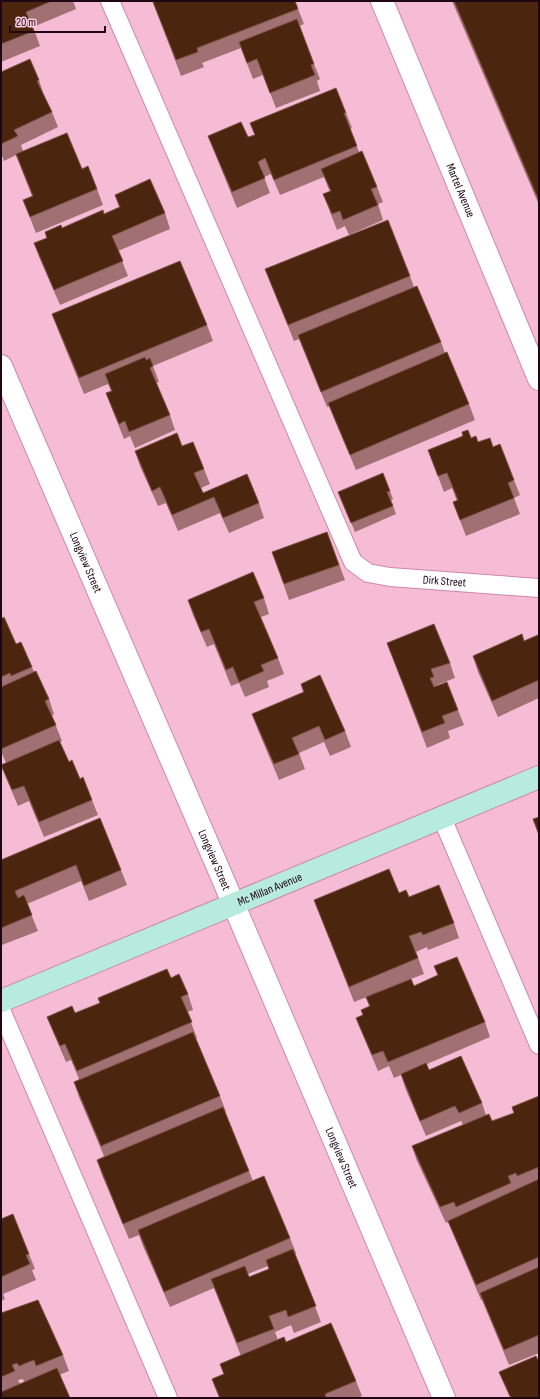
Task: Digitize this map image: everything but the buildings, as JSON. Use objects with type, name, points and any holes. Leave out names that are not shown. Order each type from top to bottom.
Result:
[{"type":"street","name":"Martel Avenue","points":[[382,1],[539,379]]},
{"type":"street","name":"Longview Street","points":[[1,366],[234,904],[444,1398]]},
{"type":"street","name":"Mc Millan Avenue","points":[[1,1002],[539,777]]},
{"type":"lane","name":"Dirk Street","points":[[110,1],[354,562],[368,573],[390,577],[539,588]]},
{"type":"lane","points":[[442,818],[539,1045]]},
{"type":"lane","points":[[1,1010],[168,1398]]}]
